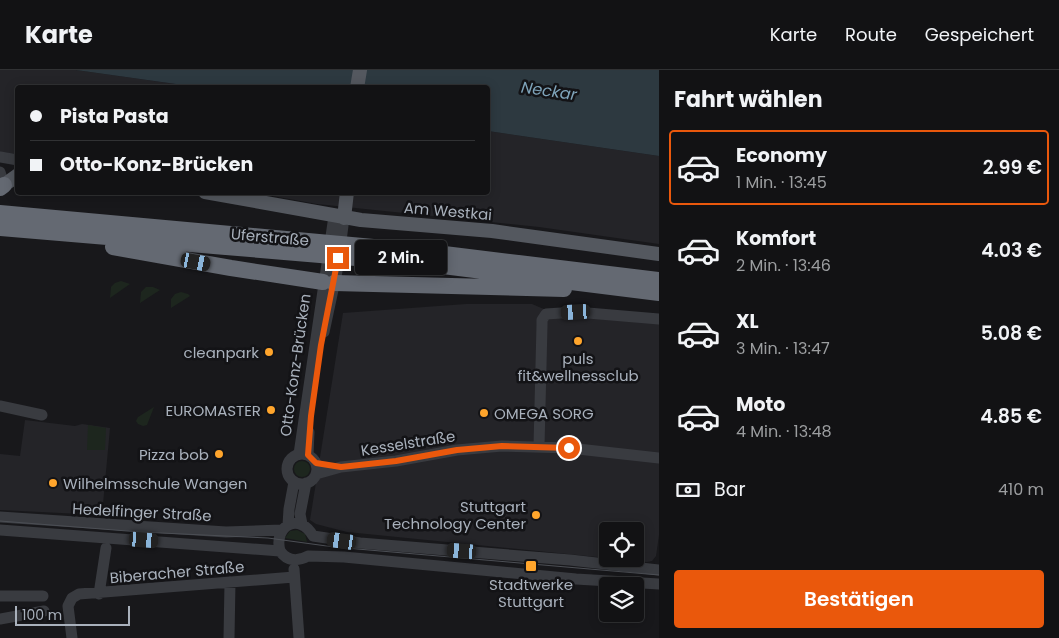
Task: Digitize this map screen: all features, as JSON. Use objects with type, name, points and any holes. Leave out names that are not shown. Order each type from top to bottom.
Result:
[{"type":"highway","name":"Uferstraße","points":[[0,213],[428,252],[659,280]]},
{"type":"highway","name":"Uferstraße","points":[[0,228],[427,264],[593,283],[659,293]]},
{"type":"highway","points":[[73,235],[84,242],[231,268],[330,276],[576,290],[593,283]]},
{"type":"main road","points":[[358,85],[360,70]]},
{"type":"main road","points":[[1,182],[15,176]]},
{"type":"main road","name":"Am Westkai","points":[[221,195],[339,217],[492,231],[659,254]]},
{"type":"main road","name":"Otto-Konz-Brücken","points":[[339,195],[339,217]]},
{"type":"main road","name":"Otto-Konz-Brücken","points":[[339,217],[346,195]]},
{"type":"street","points":[[0,158],[15,160]]},
{"type":"street","name":"Otto-Konz-Brücken","points":[[316,469],[303,454],[339,217]]},
{"type":"street","points":[[539,446],[542,320],[546,314],[576,312],[659,319]]},
{"type":"street","points":[[0,406],[42,415]]},
{"type":"street","name":"Kesselstraße","points":[[316,469],[396,461],[457,450],[502,446],[539,446],[659,458]]},
{"type":"street","name":"Otto-Konz-Brücken","points":[[300,483],[288,476],[287,468],[292,458],[303,454]]},
{"type":"street","points":[[300,483],[314,478],[316,469]]},
{"type":"street","name":"Otto-Konz-Brücken","points":[[300,483],[300,514],[302,524]]},
{"type":"street","name":"Otto-Konz-Brücken","points":[[280,551],[278,543],[300,483]]},
{"type":"street","name":"Hedelfinger Straße","points":[[0,517],[228,532],[285,528],[297,523],[302,524]]},
{"type":"street","points":[[280,551],[283,555],[293,560],[303,559],[308,556],[313,548],[314,536],[302,524]]},
{"type":"street","name":"Hedelfinger Straße","points":[[0,530],[280,551]]},
{"type":"street","points":[[314,536],[360,544],[570,560],[659,570]]},
{"type":"street","points":[[99,594],[106,548]]},
{"type":"street","points":[[308,556],[415,563],[576,579],[659,584]]},
{"type":"street","points":[[293,560],[299,638]]},
{"type":"street","name":"Biberacher Straße","points":[[72,638],[68,606],[72,598],[79,594],[99,594],[294,577]]},
{"type":"street","points":[[229,638],[230,582]]},
{"type":"street","points":[[0,596],[43,596]]},
{"type":"street","points":[[0,619],[44,611]]},
{"type":"shaded area","points":[[0,70],[76,70],[183,85],[15,85],[15,154],[0,152]]},
{"type":"shaded area","points":[[490,131],[659,156],[659,244],[539,227],[317,204],[267,195],[490,195]]},
{"type":"shaded area","points":[[121,281],[130,284],[110,298],[111,287]]},
{"type":"shaded area","points":[[146,287],[160,290],[140,303],[141,292]]},
{"type":"shaded area","points":[[181,292],[190,296],[171,308],[171,299],[175,294]]},
{"type":"shaded area","points":[[466,304],[532,304],[560,316],[659,323],[659,535],[656,556],[652,561],[644,562],[644,522],[599,522],[599,557],[347,532],[316,524],[310,520],[343,313]]},
{"type":"shaded area","points":[[154,407],[147,425],[138,424],[136,421],[138,417]]},
{"type":"shaded area","name":"Wilhelmsschule Wangen","points":[[25,420],[110,428],[102,515],[0,510],[0,454],[20,456]]},
{"type":"shaded area","points":[[88,425],[106,428],[105,450],[87,450]]},
{"type":"shaded area","points":[[299,461],[305,461],[310,466],[308,475],[299,477],[294,472],[294,466]]},
{"type":"shaded area","points":[[297,530],[305,534],[307,542],[285,538],[290,531]]},
{"type":"water","name":"Neckar","points":[[76,70],[659,70],[659,156],[490,131],[490,85],[183,85]]},
{"type":"tram line","points":[[0,521],[140,532],[268,538],[334,547],[659,575]]},
{"type":"place","name":"puls fit&wellnessclub","points":[[578,341]]},
{"type":"place","name":"cleanpark","points":[[269,352]]},
{"type":"place","name":"EUROMASTER","points":[[271,410]]},
{"type":"place","name":"OMEGA SORG","points":[[484,413]]},
{"type":"place","name":"Pizza bob","points":[[219,454]]},
{"type":"place","name":"Wilhelmsschule Wangen","points":[[53,483]]},
{"type":"place","name":"Stuttgart Technology Center","points":[[536,515]]},
{"type":"place","name":"Stadtwerke Stuttgart","points":[[531,566]]},
{"type":"route","points":[[338,258],[337,271],[321,345],[311,416],[308,455],[316,463],[341,467],[365,465],[399,461],[457,450],[502,446],[569,448]]}]
